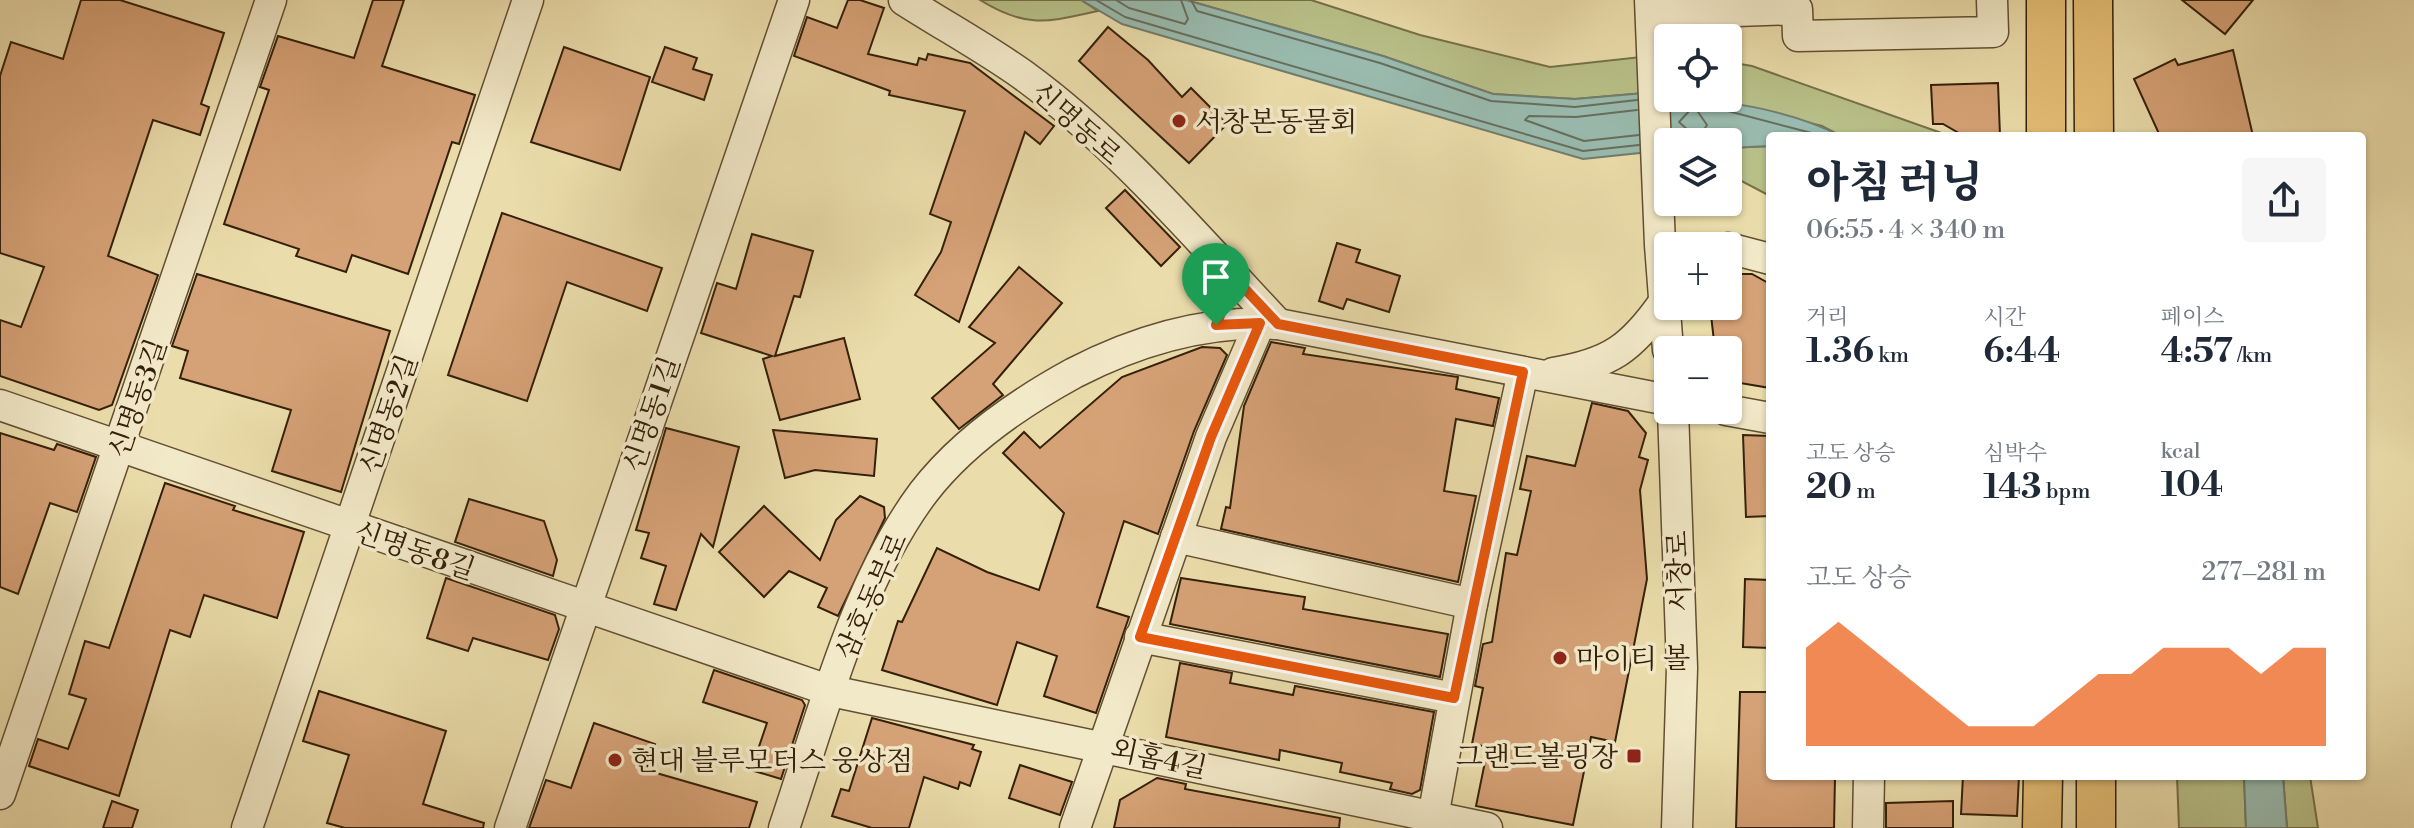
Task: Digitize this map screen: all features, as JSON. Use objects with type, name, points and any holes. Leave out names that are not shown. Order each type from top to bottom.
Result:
[{"type":"main road","points":[[2046,0],[2046,132]]},
{"type":"main road","points":[[2093,0],[2094,132]]},
{"type":"main road","points":[[2042,828],[2043,780]]},
{"type":"main road","points":[[2096,780],[2096,828]]},
{"type":"street","name":"신명동3길","points":[[0,794],[121,447],[271,0]]},
{"type":"street","name":"신명동2길","points":[[247,828],[528,0]]},
{"type":"street","name":"신명동1길","points":[[510,828],[794,0]]},
{"type":"street","name":"신명동로","points":[[904,0],[1023,75],[1083,125],[1229,272],[1269,323]]},
{"type":"street","points":[[1666,232],[1651,19],[1797,9],[1798,36],[1993,32],[1992,0]]},
{"type":"street","points":[[1742,252],[1766,258]]},
{"type":"street","points":[[1216,325],[1226,301],[1229,272]]},
{"type":"street","points":[[1432,822],[1472,604],[1531,374],[1597,364],[1620,352],[1642,334],[1654,317]]},
{"type":"street","points":[[1075,828],[1211,437],[1269,323]]},
{"type":"street","name":"삼호동부로","points":[[784,828],[868,589],[894,537],[925,491],[964,450],[1041,391],[1093,364],[1148,342],[1216,325],[1269,323],[1654,397]]},
{"type":"street","name":"신명동8길","points":[[0,405],[831,691]]},
{"type":"street","points":[[1742,413],[1766,417]]},
{"type":"street","name":"서창로","points":[[1673,424],[1682,668],[1677,828]]},
{"type":"street","points":[[1176,537],[1472,604]]},
{"type":"street","points":[[1140,637],[1454,698]]},
{"type":"street","name":"외홈4길","points":[[831,691],[1105,747],[1432,822],[1487,828]]},
{"type":"street","points":[[1868,828],[1869,780]]},
{"type":"green space","points":[[980,0],[1081,0],[1098,11],[1051,20],[1025,19],[1011,16]]},
{"type":"green space","points":[[1186,0],[1311,0],[1420,35],[1550,67],[1654,56],[1654,92],[1575,99],[1493,94],[1383,56]]},
{"type":"green space","points":[[1742,64],[1939,132],[1833,132],[1822,126],[1742,106]]},
{"type":"green space","points":[[1766,146],[1766,194],[1742,181],[1742,147]]},
{"type":"green space","points":[[2177,780],[2244,780],[2246,828],[2179,828]]},
{"type":"green space","points":[[2283,780],[2311,780],[2318,828],[2287,828]]},
{"type":"water","points":[[1081,0],[1186,0],[1383,56],[1493,94],[1575,99],[1654,92],[1654,112],[1742,112],[1742,106],[1779,113],[1833,132],[1766,132],[1766,146],[1742,147],[1742,128],[1654,128],[1654,151],[1583,159],[1122,24]]},
{"type":"water","points":[[2244,780],[2283,780],[2287,828],[2246,828]]},
{"type":"building","points":[[81,0],[120,0],[224,33],[201,104],[209,107],[200,135],[153,120],[108,256],[158,275],[112,405],[99,410],[0,376],[0,320],[21,327],[44,267],[0,253],[0,76],[11,42],[63,59]]},
{"type":"building","points":[[373,0],[404,0],[382,66],[475,95],[459,144],[452,142],[408,274],[352,255],[346,272],[296,256],[299,249],[224,224],[269,90],[260,87],[278,36],[354,58]]},
{"type":"building","points":[[848,0],[860,0],[884,8],[868,54],[917,65],[919,58],[926,60],[928,54],[970,63],[1054,126],[1040,144],[1025,132],[959,322],[915,295],[941,252],[951,222],[930,214],[965,111],[889,95],[890,91],[794,56],[807,17],[837,28]]},
{"type":"building","points":[[2182,0],[2253,0],[2225,34]]},
{"type":"building","points":[[1108,27],[1148,60],[1182,97],[1191,88],[1227,124],[1189,163],[1079,61]]},
{"type":"building","points":[[564,47],[650,77],[620,170],[531,142]]},
{"type":"building","points":[[665,47],[697,58],[693,69],[712,75],[704,100],[652,82]]},
{"type":"building","points":[[2233,50],[2252,132],[2158,132],[2134,79],[2175,59],[2178,65]]},
{"type":"building","points":[[1998,83],[2000,132],[1957,132],[1943,124],[1933,124],[1931,85]]},
{"type":"building","points":[[1125,190],[1180,247],[1161,266],[1106,208]]},
{"type":"building","points":[[502,213],[662,268],[647,311],[567,282],[527,401],[448,375]]},
{"type":"building","points":[[752,234],[813,251],[800,297],[794,296],[775,356],[844,338],[860,399],[780,420],[763,359],[772,356],[701,333],[717,283],[736,289]]},
{"type":"building","points":[[1337,243],[1360,250],[1356,262],[1400,276],[1389,312],[1347,299],[1343,309],[1319,301]]},
{"type":"building","points":[[1019,267],[1062,303],[993,384],[1003,395],[959,429],[932,398],[995,343],[969,327]]},
{"type":"building","points":[[197,274],[390,331],[341,492],[272,471],[291,410],[180,378],[188,351],[172,346]]},
{"type":"building","points":[[1742,274],[1752,274],[1766,282],[1766,387],[1742,383],[1742,336],[1713,336],[1712,320],[1742,320]]},
{"type":"building","points":[[1271,342],[1305,348],[1303,354],[1458,377],[1456,389],[1499,398],[1493,426],[1456,419],[1444,491],[1476,496],[1458,582],[1221,529],[1226,507],[1230,508],[1244,406]]},
{"type":"building","points":[[1202,347],[1220,348],[1227,355],[1194,431],[1158,534],[1124,521],[1097,607],[1129,617],[1096,713],[1044,696],[1057,656],[1017,642],[997,705],[882,670],[898,621],[902,622],[937,548],[987,572],[1039,590],[1064,513],[1003,453],[1024,432],[1040,448],[1122,377]]},
{"type":"building","name":"마이티 볼","points":[[1592,403],[1628,411],[1646,433],[1639,457],[1648,460],[1640,490],[1647,579],[1615,742],[1591,737],[1573,825],[1476,806],[1488,747],[1472,744],[1483,688],[1475,686],[1483,644],[1492,642],[1506,553],[1517,555],[1531,491],[1520,489],[1527,456],[1575,466]]},
{"type":"building","points":[[666,428],[739,447],[713,547],[701,534],[676,610],[654,604],[666,566],[641,558],[649,533],[636,530]]},
{"type":"building","points":[[773,430],[877,439],[874,476],[815,470],[785,478]]},
{"type":"building","points":[[0,433],[54,450],[57,444],[96,457],[77,512],[50,503],[18,594],[0,587]]},
{"type":"building","points":[[1743,435],[1766,436],[1766,516],[1746,517]]},
{"type":"building","points":[[165,483],[235,506],[233,510],[304,532],[277,618],[204,595],[190,637],[170,630],[119,796],[29,766],[38,739],[68,749],[86,699],[69,694],[85,641],[109,648]]},
{"type":"building","points":[[860,496],[884,507],[885,518],[838,616],[818,607],[827,588],[789,571],[764,597],[719,552],[764,506],[820,560],[836,520]]},
{"type":"building","points":[[469,499],[544,521],[557,560],[553,576],[455,542]]},
{"type":"building","points":[[446,578],[555,615],[559,629],[548,660],[473,638],[468,651],[427,638]]},
{"type":"building","points":[[1181,578],[1305,597],[1303,609],[1448,634],[1440,677],[1170,624]]},
{"type":"building","points":[[1745,579],[1766,580],[1766,648],[1743,647]]},
{"type":"building","points":[[1180,663],[1232,673],[1230,683],[1293,695],[1295,686],[1434,712],[1420,790],[1412,794],[1390,789],[1392,783],[1340,772],[1342,763],[1280,750],[1279,760],[1166,737]]},
{"type":"building","points":[[714,670],[802,700],[805,705],[781,779],[751,770],[767,723],[703,702]]},
{"type":"building","points":[[319,691],[446,731],[423,804],[484,823],[483,828],[345,828],[327,823],[349,755],[303,741]]},
{"type":"building","points":[[1740,692],[1766,692],[1766,780],[1835,780],[1834,828],[1736,828]]},
{"type":"building","points":[[872,718],[974,745],[972,749],[981,752],[970,786],[960,782],[958,789],[924,777],[909,828],[872,828],[832,816],[841,789],[849,791]]},
{"type":"building","points":[[594,723],[655,744],[646,770],[757,802],[749,828],[529,828],[546,780],[571,788]]},
{"type":"building","points":[[1020,765],[1072,782],[1060,815],[1009,798]]},
{"type":"building","points":[[1157,778],[1186,784],[1185,789],[1340,818],[1339,828],[1114,828],[1120,800]]},
{"type":"building","points":[[1963,780],[2019,780],[2017,816],[1961,814]]},
{"type":"building","points":[[112,801],[138,810],[132,828],[103,828]]},
{"type":"building","points":[[1953,801],[1953,828],[1886,828],[1886,803]]},
{"type":"place","name":"서창본동물회","points":[[1179,121]]},
{"type":"place","name":"마이티 볼","points":[[1560,658]]},
{"type":"place","name":"그랜드볼링장","points":[[1634,756]]},
{"type":"place","name":"현대 블루모터스 웅상점","points":[[615,760]]},
{"type":"route","points":[[1229,272],[1278,324],[1523,372],[1454,698],[1140,637],[1211,437],[1260,323],[1216,325],[1226,301],[1229,272]]}]
